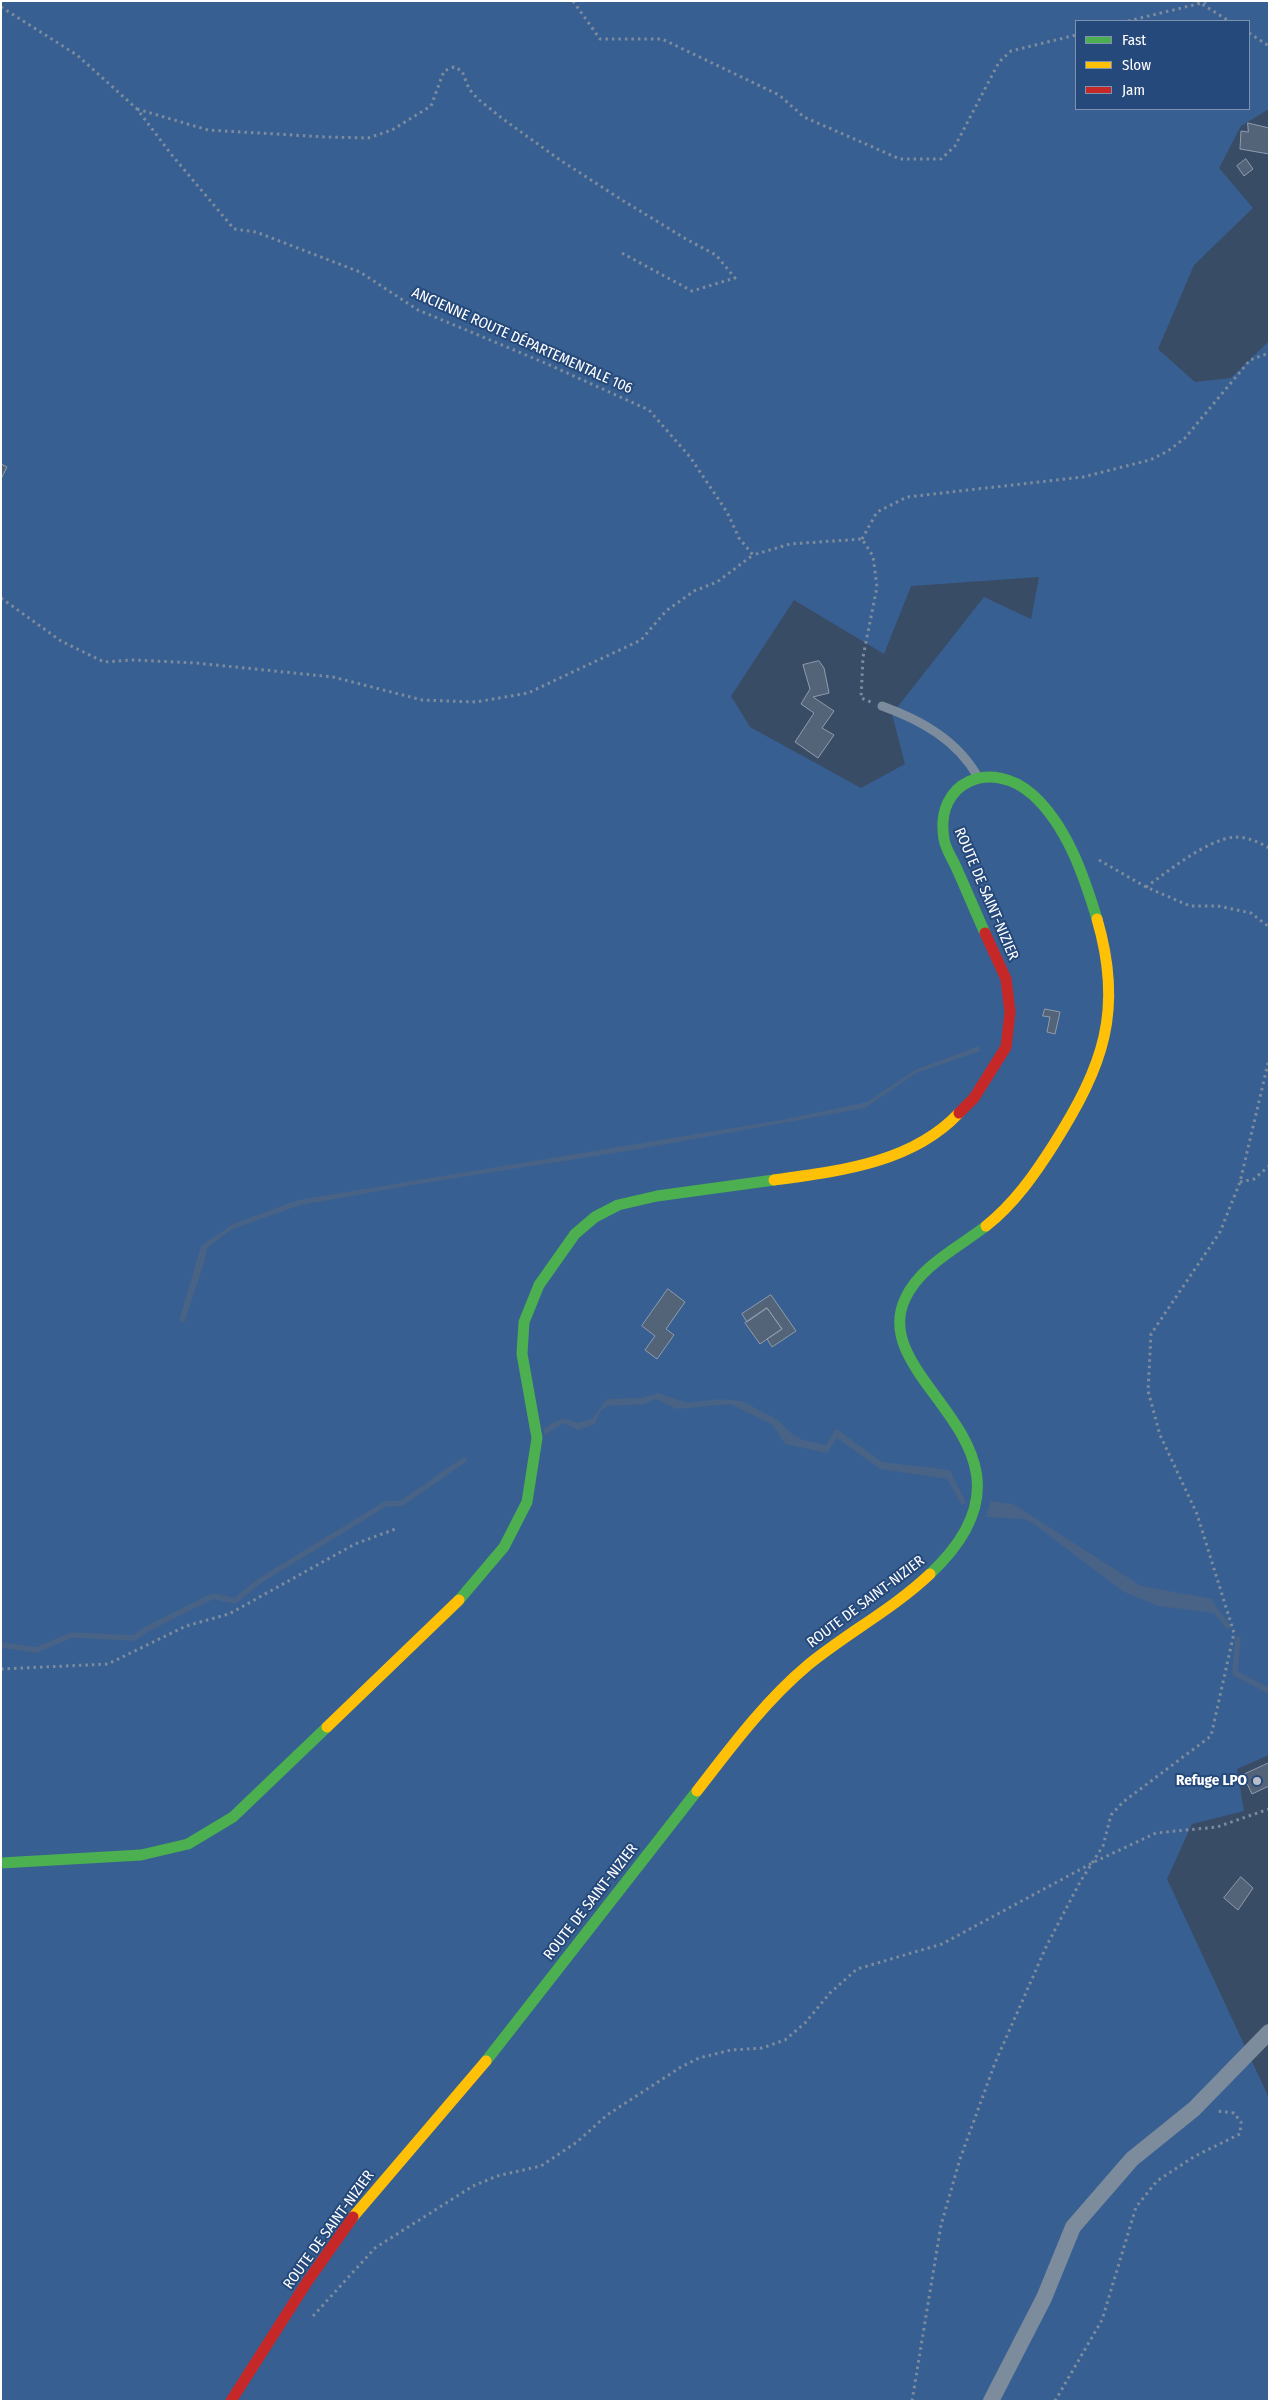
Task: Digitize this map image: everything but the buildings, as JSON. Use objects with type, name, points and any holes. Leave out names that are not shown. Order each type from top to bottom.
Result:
[{"type":"main road","name":"ROUTE DE SAINT-NIZIER","points":[[1,1863],[140,1855],[188,1844],[233,1817],[462,1598],[504,1547],[527,1502],[537,1438],[522,1354],[524,1322],[539,1285],[575,1234],[595,1217],[618,1205],[657,1196],[804,1176],[867,1164],[912,1148],[948,1125],[974,1098],[1006,1047],[1010,1012],[1006,979],[982,922],[964,890],[944,841],[941,827],[943,808],[952,791],[968,780],[978,777],[1003,778],[1016,783],[1042,803],[1066,840],[1096,918],[1105,948],[1109,977],[1109,1007],[1098,1062],[1083,1095],[1042,1165],[1015,1200],[915,1283],[904,1298],[901,1311],[902,1335],[910,1358],[926,1384],[954,1417],[966,1438],[974,1463],[975,1501],[972,1516],[960,1538],[945,1559],[881,1614],[816,1659],[788,1683],[737,1740],[472,2078],[354,2215],[316,2268],[231,2401]]},
{"type":"street","points":[[991,2401],[1044,2298],[1073,2226],[1132,2159],[1194,2109],[1269,2032]]},
{"type":"lane","points":[[882,706],[909,716],[932,729],[969,761],[978,777]]},
{"type":"path","points":[[574,1],[600,39],[662,39],[779,96],[804,118],[900,159],[941,159],[955,146],[999,62],[1011,51],[1075,34]]},
{"type":"path","points":[[1132,20],[1198,2],[1210,1]]},
{"type":"path","points":[[1198,2],[1227,20]]},
{"type":"path","name":"ANCIENNE ROUTE DÉPARTEMENTALE 106","points":[[1,7],[77,56],[137,110],[234,229],[256,232],[360,272],[418,310],[545,363],[649,410],[690,457],[727,512],[739,538],[753,555]]},
{"type":"path","points":[[1250,34],[1269,46]]},
{"type":"path","points":[[137,110],[208,130],[368,138],[392,130],[430,106],[444,70],[454,67],[462,72],[469,88],[478,99],[503,119],[560,160],[614,195],[686,240],[716,255],[735,278],[692,291],[620,252]]},
{"type":"path","points":[[862,539],[877,512],[907,497],[1083,477],[1150,460],[1168,451],[1185,438],[1250,360],[1269,352]]},
{"type":"path","points":[[1,598],[61,641],[104,662],[133,660],[196,663],[333,677],[422,700],[476,702],[528,693],[641,640],[666,612],[694,591],[717,582],[753,555],[790,544],[862,539]]},
{"type":"path","points":[[861,698],[863,657],[877,587],[873,556],[862,539]]},
{"type":"path","points":[[1146,887],[1186,859],[1215,843],[1236,837],[1257,841],[1269,848]]},
{"type":"path","points":[[1098,860],[1146,887],[1190,906],[1218,906],[1252,913],[1269,927]]},
{"type":"path","points":[[912,2401],[941,2225],[960,2159],[995,2063],[1046,1947],[1080,1882],[1103,1846],[1111,1815],[1123,1802],[1211,1736],[1234,1633],[1197,1514],[1160,1435],[1148,1391],[1151,1334],[1220,1232],[1240,1182],[1269,1059]]},
{"type":"path","points":[[1240,1182],[1254,1179],[1269,1166]]},
{"type":"path","points":[[1,1670],[108,1664],[186,1626],[228,1614],[355,1544],[398,1528]]},
{"type":"path","points":[[307,2321],[375,2248],[473,2186],[497,2176],[541,2166],[577,2142],[607,2115],[681,2067],[700,2058],[731,2050],[762,2048],[785,2040],[806,2023],[830,1993],[857,1969],[942,1944],[1094,1862],[1156,1833],[1217,1827],[1269,1809]]},
{"type":"path","points":[[1055,2401],[1102,2320],[1136,2207],[1157,2181],[1195,2156],[1240,2134],[1241,2122],[1234,2112],[1194,2109]]},
{"type":"shaded area","points":[[1,1],[1269,1],[1269,109],[1241,126],[1219,168],[1253,208],[1194,265],[1158,349],[1195,382],[1231,378],[1269,341],[1269,1755],[1237,1769],[1244,1811],[1192,1824],[1167,1879],[1269,2098],[1269,2401],[1,2401]],"holes":[[[1039,577],[1031,619],[984,597],[892,714],[905,764],[861,788],[750,727],[731,696],[794,600],[884,654],[911,586]]]},
{"type":"shaded area","points":[[979,1046],[980,1051],[916,1073],[865,1108],[634,1150],[430,1182],[301,1205],[232,1229],[207,1248],[204,1263],[184,1323],[179,1321],[201,1246],[233,1224],[298,1200],[781,1120],[867,1102],[915,1070]]},
{"type":"shaded area","points":[[658,1393],[688,1403],[719,1399],[742,1401],[778,1420],[793,1435],[803,1440],[826,1445],[835,1430],[838,1430],[882,1462],[950,1470],[966,1503],[962,1505],[947,1479],[880,1469],[837,1438],[827,1453],[785,1444],[773,1425],[730,1404],[677,1409],[655,1399],[645,1404],[607,1406],[601,1410],[595,1424],[578,1430],[563,1423],[545,1435],[543,1429],[556,1421],[567,1419],[577,1423],[592,1419],[607,1399],[641,1398]]},
{"type":"shaded area","points":[[991,1501],[1013,1504],[1141,1586],[1213,1599],[1214,1613],[1158,1606],[1124,1592],[1034,1524],[1024,1519],[986,1517]]},
{"type":"waterway","points":[[1,1645],[36,1650],[72,1635],[134,1638],[147,1629],[213,1596],[235,1601],[258,1582],[385,1504],[402,1503],[464,1460]]},
{"type":"waterway","points":[[1206,1604],[1212,1606],[1228,1626]]},
{"type":"waterway","points":[[1238,1639],[1235,1673],[1269,1691]]},
{"type":"traffic: fast","points":[[985,933],[946,846],[943,819],[948,802],[957,790],[969,781],[984,777],[1000,778],[1017,784],[1033,795],[1045,807],[1056,821],[1073,852],[1097,919]]},
{"type":"traffic: fast","points":[[459,1600],[504,1547],[527,1502],[537,1438],[522,1354],[524,1322],[539,1285],[575,1234],[595,1217],[618,1205],[657,1196],[774,1180]]},
{"type":"traffic: fast","points":[[930,1574],[966,1529],[977,1489],[971,1454],[953,1421],[911,1360],[900,1330],[905,1299],[920,1277],[941,1258],[986,1226]]},
{"type":"traffic: fast","points":[[1,1863],[141,1855],[188,1844],[233,1817],[327,1727]]},
{"type":"traffic: fast","points":[[486,2061],[697,1791]]},
{"type":"traffic: slow","points":[[986,1226],[1015,1198],[1054,1144],[1071,1116],[1096,1063],[1104,1037],[1108,1010],[1109,982],[1105,952],[1097,919]]},
{"type":"traffic: slow","points":[[774,1180],[849,1168],[897,1154],[920,1143],[940,1130],[959,1113]]},
{"type":"traffic: slow","points":[[697,1791],[749,1725],[792,1679],[823,1653],[916,1587],[930,1574]]},
{"type":"traffic: slow","points":[[327,1727],[459,1600]]},
{"type":"traffic: slow","points":[[353,2217],[486,2061]]},
{"type":"traffic: jam","points":[[959,1113],[974,1098],[1006,1047],[1010,1012],[1006,979],[985,933]]},
{"type":"traffic: jam","points":[[231,2401],[307,2282],[353,2217]]},
{"type":"place","name":"Refuge LPO","points":[[1257,1781]]}]
